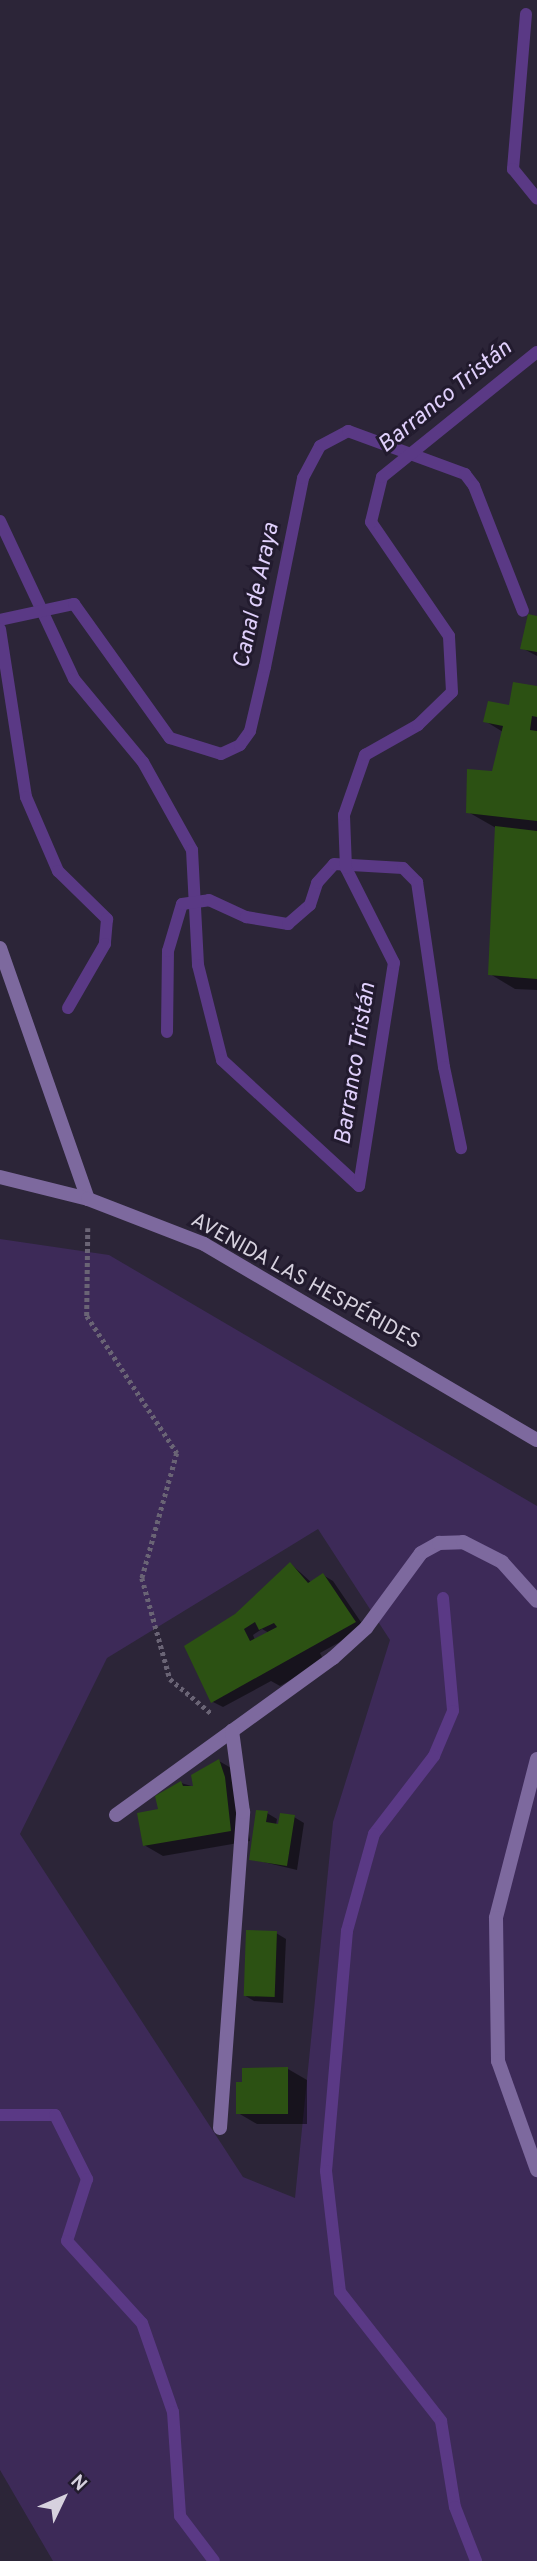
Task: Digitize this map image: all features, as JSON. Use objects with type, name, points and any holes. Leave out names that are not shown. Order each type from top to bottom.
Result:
[{"type":"street","points":[[0,948],[88,1199]]},
{"type":"street","name":"AVENIDA LAS HESPÉRIDES","points":[[0,1177],[88,1199],[204,1244],[537,1440]]},
{"type":"street","points":[[116,1815],[333,1658],[366,1628],[421,1553],[439,1544],[463,1542],[502,1562],[537,1601]]},
{"type":"street","points":[[220,2128],[243,1812],[232,1731]]},
{"type":"street","points":[[537,1759],[496,1918],[498,2061],[537,2169]]},
{"type":"path","points":[[88,1199],[87,1316],[177,1453],[142,1578],[170,1679],[232,1731]]},
{"type":"shaded area","points":[[0,1239],[109,1255],[537,1506],[537,2561],[53,2561],[0,2470]],"holes":[[[318,1529],[390,1640],[333,1822],[295,2198],[243,2177],[20,1834],[107,1658]]]},
{"type":"building","points":[[528,614],[537,616],[537,652],[520,649]]},
{"type":"building","points":[[513,682],[537,686],[537,717],[532,716],[530,730],[537,731],[537,821],[466,813],[467,769],[492,771],[503,726],[483,722],[488,701],[509,705]]},
{"type":"building","points":[[495,826],[537,831],[537,979],[488,975]]},
{"type":"building","points":[[290,1562],[308,1583],[323,1573],[356,1622],[211,1703],[184,1646],[235,1614]],"holes":[[[255,1622],[259,1630],[274,1623],[277,1627],[250,1641],[244,1629]]]},
{"type":"building","points":[[219,1759],[225,1777],[231,1831],[143,1846],[137,1813],[158,1809],[155,1796],[181,1781],[183,1786],[193,1786],[191,1775]]},
{"type":"building","points":[[256,1810],[268,1811],[266,1822],[278,1824],[280,1813],[295,1815],[287,1866],[249,1860]]},
{"type":"building","points":[[246,1930],[277,1931],[275,1997],[244,1996]]},
{"type":"building","points":[[288,2067],[288,2114],[236,2114],[236,2082],[242,2082],[242,2068]]},
{"type":"waterway","name":"Barranco Tristán","points":[[526,14],[513,169],[537,199]]},
{"type":"waterway","name":"Barranco Tristán","points":[[359,1186],[394,963],[346,868],[344,815],[365,755],[418,725],[452,692],[449,636],[371,522],[382,477],[537,352]]},
{"type":"waterway","name":"Canal de Araya","points":[[0,620],[74,604],[170,738],[221,754],[240,745],[250,731],[303,478],[320,446],[348,431],[465,474],[474,486],[523,611]]},
{"type":"waterway","points":[[0,521],[74,679],[143,762],[192,850],[198,965],[222,1060],[359,1186]]},
{"type":"waterway","name":"Canal de Araya","points":[[0,629],[26,797],[58,871],[107,919],[105,944],[68,1008]]},
{"type":"waterway","points":[[167,1032],[168,951],[182,904],[209,900],[246,917],[288,924],[310,905],[317,883],[334,864],[403,868],[417,882],[444,1067],[461,1148]]},
{"type":"waterway","points":[[443,1598],[453,1711],[434,1756],[374,1834],[347,1931],[326,2171],[340,2292],[441,2421],[455,2507],[476,2561]]},
{"type":"waterway","points":[[0,2115],[55,2115],[87,2179],[67,2241],[142,2323],[173,2412],[180,2516],[214,2561]]}]
